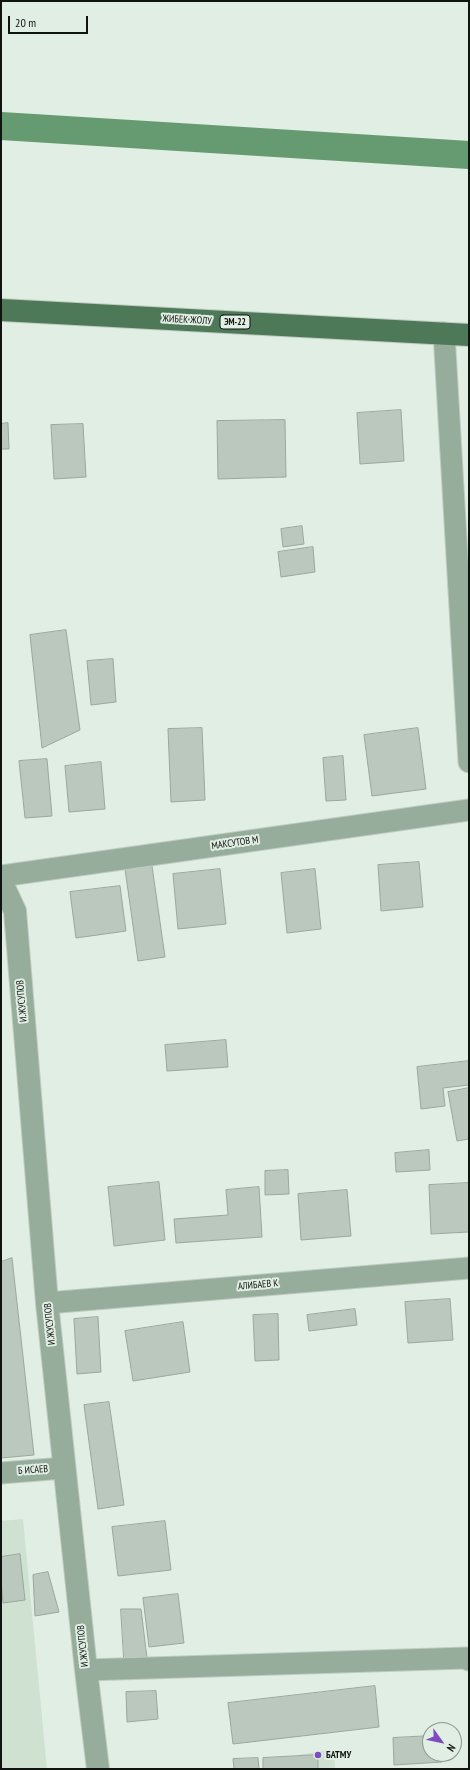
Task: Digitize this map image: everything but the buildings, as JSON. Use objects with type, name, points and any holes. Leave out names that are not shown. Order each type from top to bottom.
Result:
[{"type":"main road","name":"ЖИБЕК ЖОЛУ","points":[[1,310],[469,335]]},
{"type":"street","points":[[444,333],[469,762]]},
{"type":"street","name":"МАКСУТОВ М","points":[[1,876],[469,810]]},
{"type":"street","name":"И.ЖУСУПОВ","points":[[1,881],[8,911],[64,1468],[98,1769]]},
{"type":"street","name":"АЛИБАЕВ К","points":[[47,1303],[469,1268]]},
{"type":"street","name":"Б ИСАЕВ","points":[[1,1473],[64,1468]]},
{"type":"street","points":[[86,1670],[459,1658],[467,1658],[469,1660]]},
{"type":"shaded area","points":[[23,1519],[47,1769],[1,1769],[1,1521]]},
{"type":"shaded area","name":"БАТМУ","points":[[334,1749],[335,1769],[271,1769],[270,1760]]},
{"type":"waterway","points":[[1,126],[469,155]]},
{"type":"place","name":"БАТМУ","points":[[318,1755]]}]
